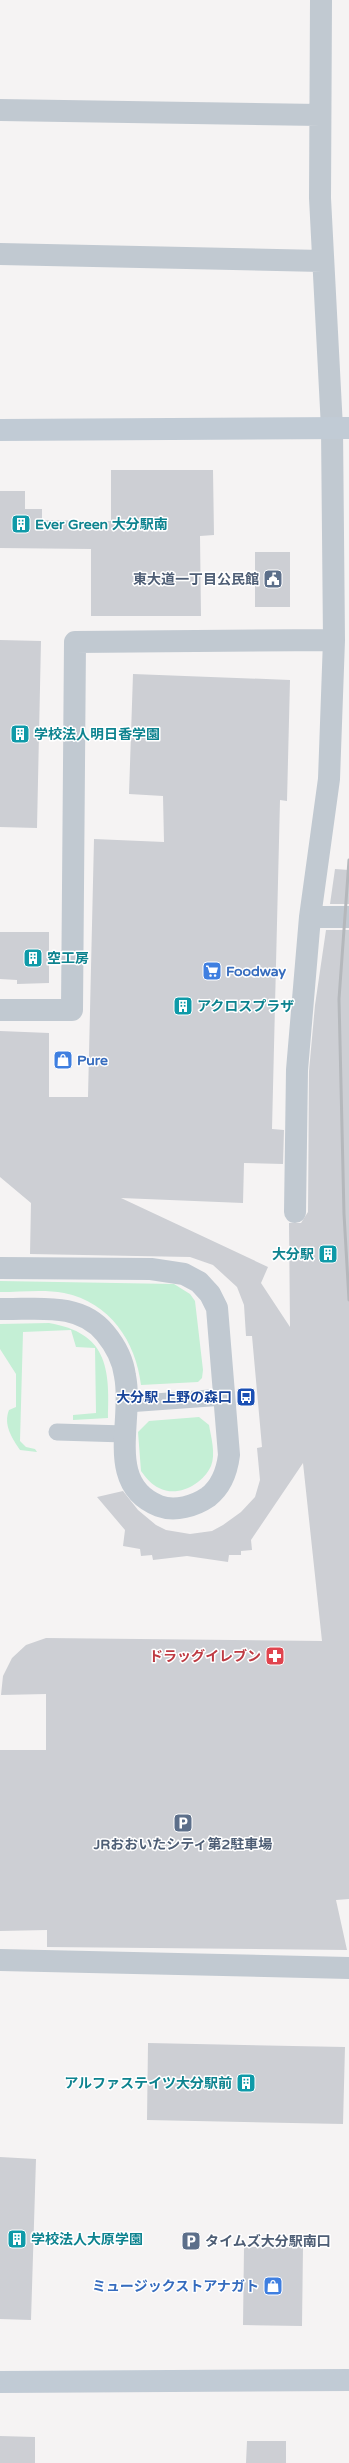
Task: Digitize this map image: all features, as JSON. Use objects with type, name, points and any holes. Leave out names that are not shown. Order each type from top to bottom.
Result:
[{"type":"street","points":[[295,1212],[297,1070],[310,917],[329,779],[340,428],[322,261],[320,115],[321,0]]},
{"type":"street","points":[[0,110],[320,115]]},
{"type":"street","points":[[0,254],[322,261]]},
{"type":"street","points":[[0,430],[340,428]]},
{"type":"street","points":[[0,1010],[72,1010],[75,642],[334,640]]},
{"type":"street","points":[[310,917],[349,916]]},
{"type":"street","points":[[0,1268],[151,1268],[184,1274],[199,1282],[210,1294],[217,1308],[229,1455],[227,1471],[212,1494],[197,1505],[163,1507],[148,1501],[129,1478],[124,1459],[127,1404],[126,1376],[120,1356],[104,1332],[85,1316],[69,1310],[0,1310]]},
{"type":"street","points":[[0,1960],[349,1968]]},
{"type":"street","points":[[0,2382],[349,2380]]},
{"type":"lane","points":[[127,1404],[224,1397]]},
{"type":"lane","points":[[57,1432],[125,1434]]},
{"type":"green space","points":[[0,1281],[174,1284],[190,1294],[195,1301],[203,1370],[202,1378],[198,1382],[141,1385],[138,1369],[127,1339],[118,1326],[95,1305],[64,1293],[40,1291],[0,1292]]},
{"type":"green space","points":[[49,1323],[68,1328],[83,1335],[94,1344],[101,1355],[106,1368],[108,1383],[108,1418],[73,1420],[73,1415],[96,1413],[95,1348],[76,1347],[71,1330],[23,1332],[20,1441],[26,1447],[35,1449],[37,1452],[20,1450],[11,1436],[7,1421],[9,1410],[16,1407],[16,1374],[0,1349],[0,1324]]},
{"type":"green space","points":[[199,1417],[209,1425],[212,1440],[213,1456],[211,1466],[207,1473],[196,1484],[182,1490],[166,1491],[156,1487],[141,1471],[138,1432],[149,1421]]},
{"type":"building","points":[[111,470],[213,470],[214,535],[200,536],[201,616],[91,616],[91,549],[0,548],[0,491],[25,491],[25,509],[42,509],[42,520],[111,521]]},
{"type":"building","name":"東大道一丁目公民館","points":[[255,552],[290,552],[290,607],[255,607]]},
{"type":"building","name":"学校法人明日香学園","points":[[0,640],[41,641],[37,828],[0,827]]},
{"type":"building","points":[[133,674],[290,680],[287,801],[280,800],[272,1129],[284,1130],[283,1164],[244,1163],[243,1203],[121,1198],[268,1267],[261,1283],[290,1327],[289,1223],[301,1223],[308,1212],[309,1071],[315,1005],[326,930],[349,930],[349,1899],[336,1900],[347,1950],[47,1947],[47,1930],[0,1931],[0,1750],[46,1750],[46,1694],[1,1695],[3,1676],[12,1658],[26,1645],[46,1638],[322,1641],[303,1463],[251,1540],[252,1550],[241,1551],[241,1555],[229,1555],[228,1562],[187,1556],[153,1560],[152,1555],[141,1556],[140,1549],[123,1546],[125,1530],[97,1497],[123,1491],[138,1510],[156,1525],[166,1530],[190,1534],[212,1531],[223,1525],[241,1512],[255,1497],[260,1480],[257,1448],[262,1447],[252,1336],[246,1336],[244,1305],[237,1287],[213,1265],[190,1257],[30,1254],[31,1203],[0,1177],[0,1031],[49,1033],[49,1097],[88,1097],[94,839],[164,842],[163,796],[129,794]]},
{"type":"building","points":[[335,869],[349,870],[349,904],[330,904]]},
{"type":"building","name":"空工房","points":[[0,932],[49,932],[49,983],[17,984],[17,980],[0,979]]},
{"type":"building","name":"アルファステイツ大分駅前","points":[[148,2043],[345,2047],[343,2124],[147,2120]]},
{"type":"building","name":"学校法人大原学園","points":[[0,2157],[36,2159],[31,2320],[0,2319]]},
{"type":"building","name":"ミュージックストアナガト","points":[[244,2247],[303,2247],[302,2326],[243,2325]]},
{"type":"building","points":[[0,2436],[35,2437],[35,2463],[0,2463]]},
{"type":"building","points":[[247,2441],[286,2441],[286,2463],[246,2463]]},
{"type":"railway","points":[[349,860],[339,999],[344,1214],[349,1300]]},
{"type":"place","name":"Ever Green 大分駅南","points":[[21,524]]},
{"type":"place","name":"東大道一丁目公民館","points":[[273,579]]},
{"type":"place","name":"学校法人明日香学園","points":[[20,734]]},
{"type":"place","name":"空工房","points":[[33,958]]},
{"type":"place","name":"Foodway","points":[[212,971]]},
{"type":"place","name":"アクロスプラザ","points":[[183,1006]]},
{"type":"place","name":"Pure","points":[[63,1060]]},
{"type":"place","name":"大分駅","points":[[328,1254]]},
{"type":"place","name":"大分駅 上野の森口","points":[[246,1397]]},
{"type":"place","name":"ドラッグイレブン","points":[[275,1656]]},
{"type":"place","name":"JRおおいたシティ第2駐車場","points":[[183,1823]]},
{"type":"place","name":"アルファステイツ大分駅前","points":[[246,2083]]},
{"type":"place","name":"学校法人大原学園","points":[[17,2239]]},
{"type":"place","name":"タイムズ大分駅南口","points":[[191,2241]]},
{"type":"place","name":"ミュージックストアナガト","points":[[273,2286]]}]
